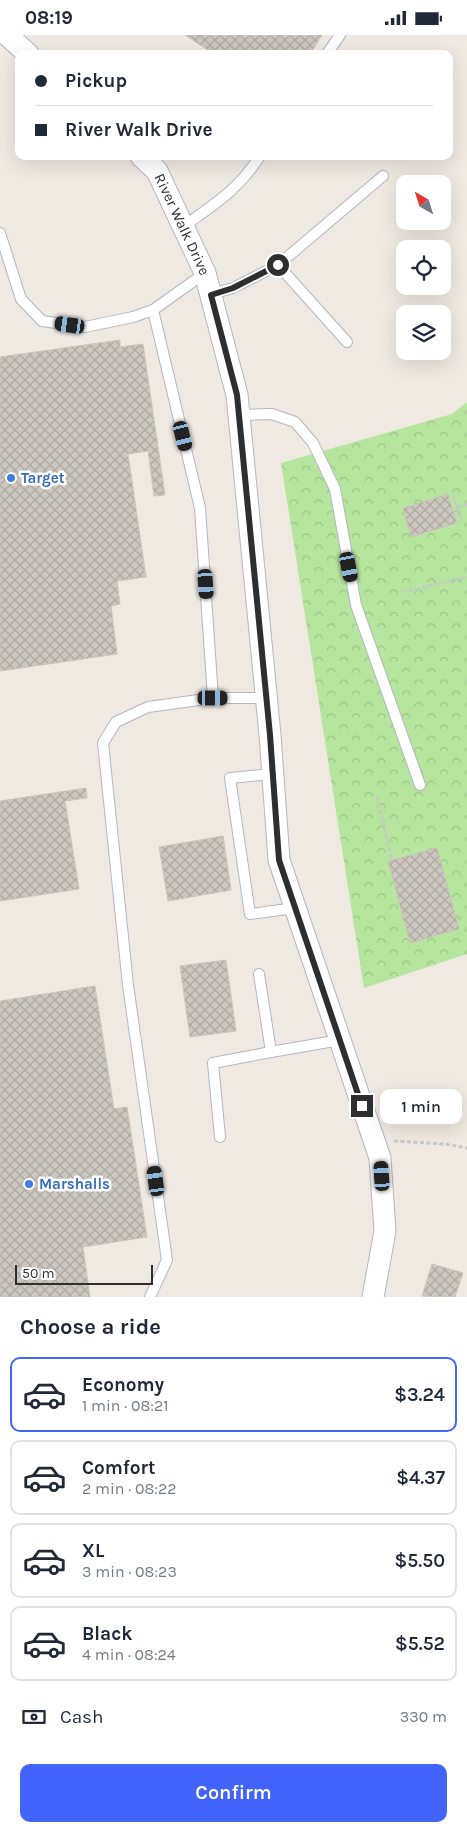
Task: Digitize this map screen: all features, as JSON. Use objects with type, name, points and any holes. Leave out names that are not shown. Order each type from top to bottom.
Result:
[{"type":"street","points":[[8,35],[24,50]]},
{"type":"street","name":"River Walk Drive","points":[[145,160],[157,171],[205,273],[237,395],[266,698],[279,860],[380,1158],[385,1231],[373,1297]]},
{"type":"lane","points":[[330,50],[340,35]]},
{"type":"lane","points":[[184,225],[226,196],[246,178],[257,160]]},
{"type":"lane","points":[[211,295],[233,288],[278,265],[383,176]]},
{"type":"lane","points":[[0,233],[22,299],[42,321],[85,327],[133,317],[152,310],[205,273]]},
{"type":"lane","points":[[278,265],[347,342]]},
{"type":"lane","points":[[152,310],[200,508],[213,698]]},
{"type":"lane","points":[[238,415],[272,414],[294,422],[313,443],[335,489],[356,605],[420,785]]},
{"type":"lane","points":[[150,1297],[167,1260],[128,985],[103,743],[116,722],[148,707],[213,698],[266,698]]},
{"type":"lane","points":[[272,774],[230,778],[250,914],[295,909]]},
{"type":"lane","points":[[260,975],[271,1052]]},
{"type":"lane","points":[[220,1137],[213,1063],[340,1040]]},
{"type":"path","points":[[453,495],[461,521]]},
{"type":"path","points":[[457,507],[467,505]]},
{"type":"path","points":[[403,592],[467,577]]},
{"type":"path","points":[[377,797],[392,860]]},
{"type":"path","points":[[374,1139],[445,1144],[467,1148]]},
{"type":"green space","points":[[467,402],[467,954],[364,988],[281,463],[452,414]]},
{"type":"building","points":[[185,35],[322,35],[313,50],[208,50]]},
{"type":"building","points":[[120,340],[120,347],[143,344],[165,495],[154,496],[148,451],[128,454],[146,577],[117,581],[120,604],[111,606],[117,654],[0,671],[0,357]]},
{"type":"building","points":[[448,494],[457,523],[411,537],[403,508]]},
{"type":"building","points":[[86,788],[87,798],[65,801],[79,889],[0,901],[0,801]]},
{"type":"building","points":[[223,836],[231,890],[168,901],[159,847]]},
{"type":"building","points":[[437,848],[459,929],[410,943],[388,861]]},
{"type":"building","points":[[226,960],[236,1031],[190,1037],[180,966]]},
{"type":"building","points":[[95,986],[114,1109],[127,1107],[147,1237],[83,1247],[90,1297],[0,1297],[0,1001]]},
{"type":"building","points":[[432,1264],[463,1273],[455,1297],[422,1296]]},
{"type":"place","name":"Target","points":[[11,478]]},
{"type":"place","name":"Marshalls","points":[[29,1184]]},
{"type":"route","points":[[278,265],[233,288],[211,295],[237,395],[270,735],[279,860],[362,1106]]}]
